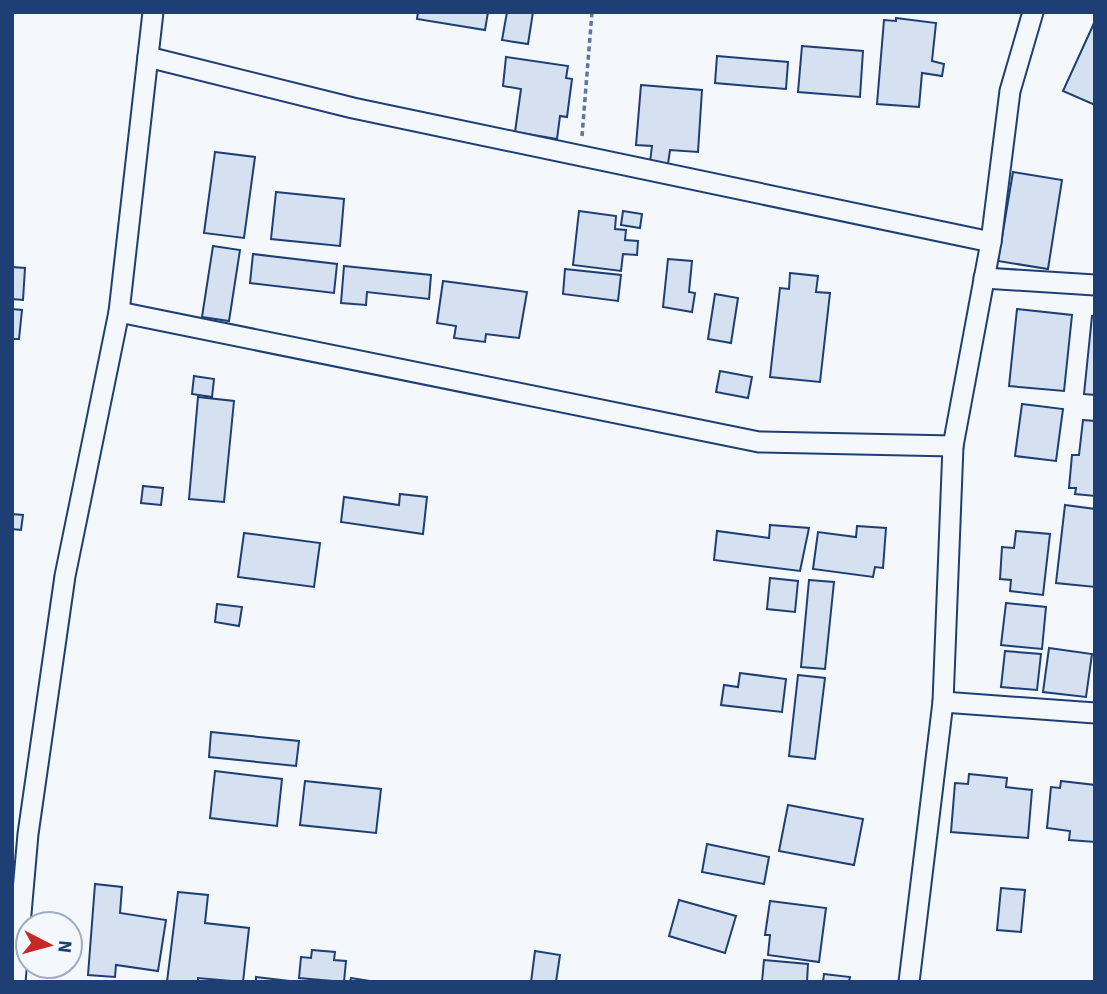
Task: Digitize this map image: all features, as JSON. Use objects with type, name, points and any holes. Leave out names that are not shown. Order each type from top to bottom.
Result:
[{"type":"street","points":[[15,982],[28,834],[65,576],[119,312],[153,12]]},
{"type":"street","points":[[909,982],[943,702],[953,446],[991,242],[1010,91],[1033,12]]},
{"type":"street","points":[[148,57],[353,108],[581,153],[991,242]]},
{"type":"street","points":[[984,278],[1095,285]]},
{"type":"street","points":[[119,312],[759,442],[953,446]]},
{"type":"street","points":[[943,702],[1095,713]]},
{"type":"path","points":[[581,153],[592,12]]},
{"type":"building","points":[[418,12],[488,12],[485,30],[417,19]]},
{"type":"building","points":[[507,12],[533,12],[528,44],[502,40]]},
{"type":"building","points":[[896,18],[936,23],[932,61],[944,64],[942,76],[922,73],[919,107],[877,104],[884,20],[896,21]]},
{"type":"building","points":[[1095,21],[1095,105],[1063,91]]},
{"type":"building","points":[[802,46],[863,51],[860,97],[798,92]]},
{"type":"building","points":[[717,56],[788,62],[786,89],[715,83]]},
{"type":"building","points":[[506,57],[568,66],[566,78],[572,79],[567,117],[560,116],[557,139],[515,132],[521,89],[503,86]]},
{"type":"building","points":[[641,85],[702,90],[698,152],[670,150],[668,164],[650,162],[652,146],[636,145]]},
{"type":"building","points":[[215,152],[255,157],[244,238],[204,233]]},
{"type":"building","points":[[1013,172],[1062,180],[1048,269],[998,261]]},
{"type":"building","points":[[276,192],[344,199],[340,246],[271,239]]},
{"type":"building","points":[[579,211],[616,216],[615,229],[626,230],[625,240],[638,241],[637,255],[623,254],[621,271],[573,265]]},
{"type":"building","points":[[623,211],[642,214],[640,228],[621,225]]},
{"type":"building","points":[[213,246],[240,250],[229,321],[202,317]]},
{"type":"building","points":[[253,254],[337,264],[334,293],[250,283]]},
{"type":"building","points":[[668,259],[692,261],[689,292],[695,293],[692,312],[663,307]]},
{"type":"building","points":[[344,266],[431,275],[429,299],[367,292],[366,305],[341,303]]},
{"type":"building","points":[[12,267],[25,268],[23,300],[12,299]]},
{"type":"building","points":[[565,269],[621,275],[618,301],[563,294]]},
{"type":"building","points":[[790,273],[818,276],[816,292],[830,293],[820,382],[770,377],[780,288],[789,289]]},
{"type":"building","points":[[443,281],[527,292],[519,338],[486,334],[485,342],[454,338],[456,326],[437,323]]},
{"type":"building","points":[[715,294],[738,298],[731,343],[708,339]]},
{"type":"building","points":[[12,309],[22,310],[19,339],[12,339]]},
{"type":"building","points":[[1017,309],[1072,315],[1064,391],[1009,386]]},
{"type":"building","points":[[1092,316],[1095,316],[1095,395],[1084,394]]},
{"type":"building","points":[[720,371],[752,377],[748,398],[716,392]]},
{"type":"building","points":[[194,376],[214,379],[212,397],[192,394]]},
{"type":"building","points":[[198,397],[234,401],[224,502],[189,499]]},
{"type":"building","points":[[1022,404],[1063,409],[1056,461],[1015,456]]},
{"type":"building","points":[[1083,420],[1095,421],[1095,496],[1075,494],[1076,488],[1069,488],[1072,455],[1079,455]]},
{"type":"building","points":[[143,486],[163,488],[161,505],[141,503]]},
{"type":"building","points":[[400,494],[427,497],[423,534],[341,522],[344,497],[399,505]]},
{"type":"building","points":[[1065,505],[1095,509],[1095,587],[1056,583]]},
{"type":"building","points":[[12,514],[23,515],[21,530],[12,529]]},
{"type":"building","points":[[770,525],[809,528],[800,571],[714,560],[717,531],[769,538]]},
{"type":"building","points":[[857,526],[886,528],[883,568],[875,567],[873,577],[813,569],[818,532],[856,537]]},
{"type":"building","points":[[1016,531],[1050,534],[1043,595],[1010,591],[1011,580],[1000,579],[1002,547],[1014,548]]},
{"type":"building","points":[[244,533],[320,543],[314,587],[238,577]]},
{"type":"building","points":[[770,578],[798,581],[795,612],[767,609]]},
{"type":"building","points":[[809,580],[834,582],[825,669],[801,667]]},
{"type":"building","points":[[1006,603],[1046,607],[1042,649],[1001,645]]},
{"type":"building","points":[[217,604],[242,607],[239,626],[215,622]]},
{"type":"building","points":[[1049,648],[1092,654],[1086,697],[1043,692]]},
{"type":"building","points":[[1005,651],[1041,654],[1037,690],[1001,687]]},
{"type":"building","points":[[740,673],[786,679],[782,712],[721,705],[724,685],[738,687]]},
{"type":"building","points":[[798,675],[825,678],[815,759],[789,756]]},
{"type":"building","points":[[211,732],[299,741],[296,766],[209,757]]},
{"type":"building","points":[[215,771],[282,779],[277,826],[210,818]]},
{"type":"building","points":[[969,774],[1007,778],[1006,787],[1032,790],[1028,838],[951,832],[955,783],[968,784]]},
{"type":"building","points":[[305,781],[381,789],[376,833],[300,825]]},
{"type":"building","points":[[1061,781],[1095,785],[1095,842],[1069,840],[1070,831],[1047,828],[1051,787],[1060,788]]},
{"type":"building","points":[[788,805],[863,819],[854,865],[779,851]]},
{"type":"building","points":[[707,844],[769,857],[764,884],[702,872]]},
{"type":"building","points":[[95,884],[122,887],[120,913],[166,920],[158,971],[116,965],[115,977],[88,975]]},
{"type":"building","points":[[1001,888],[1025,890],[1021,932],[997,930]]},
{"type":"building","points":[[178,892],[208,895],[205,923],[249,928],[243,982],[198,978],[198,982],[167,982]]},
{"type":"building","points":[[679,900],[736,916],[725,953],[669,936]]},
{"type":"building","points":[[770,901],[826,908],[819,962],[768,955],[770,935],[765,935]]},
{"type":"building","points":[[312,950],[335,952],[334,960],[346,961],[344,982],[299,978],[301,957],[311,958]]},
{"type":"building","points":[[535,951],[560,955],[556,982],[531,982]]},
{"type":"building","points":[[764,960],[808,964],[807,982],[762,982]]},
{"type":"building","points":[[824,974],[850,977],[849,982],[823,982]]},
{"type":"building","points":[[256,977],[298,982],[256,982]]},
{"type":"building","points":[[351,978],[376,982],[350,982]]}]
